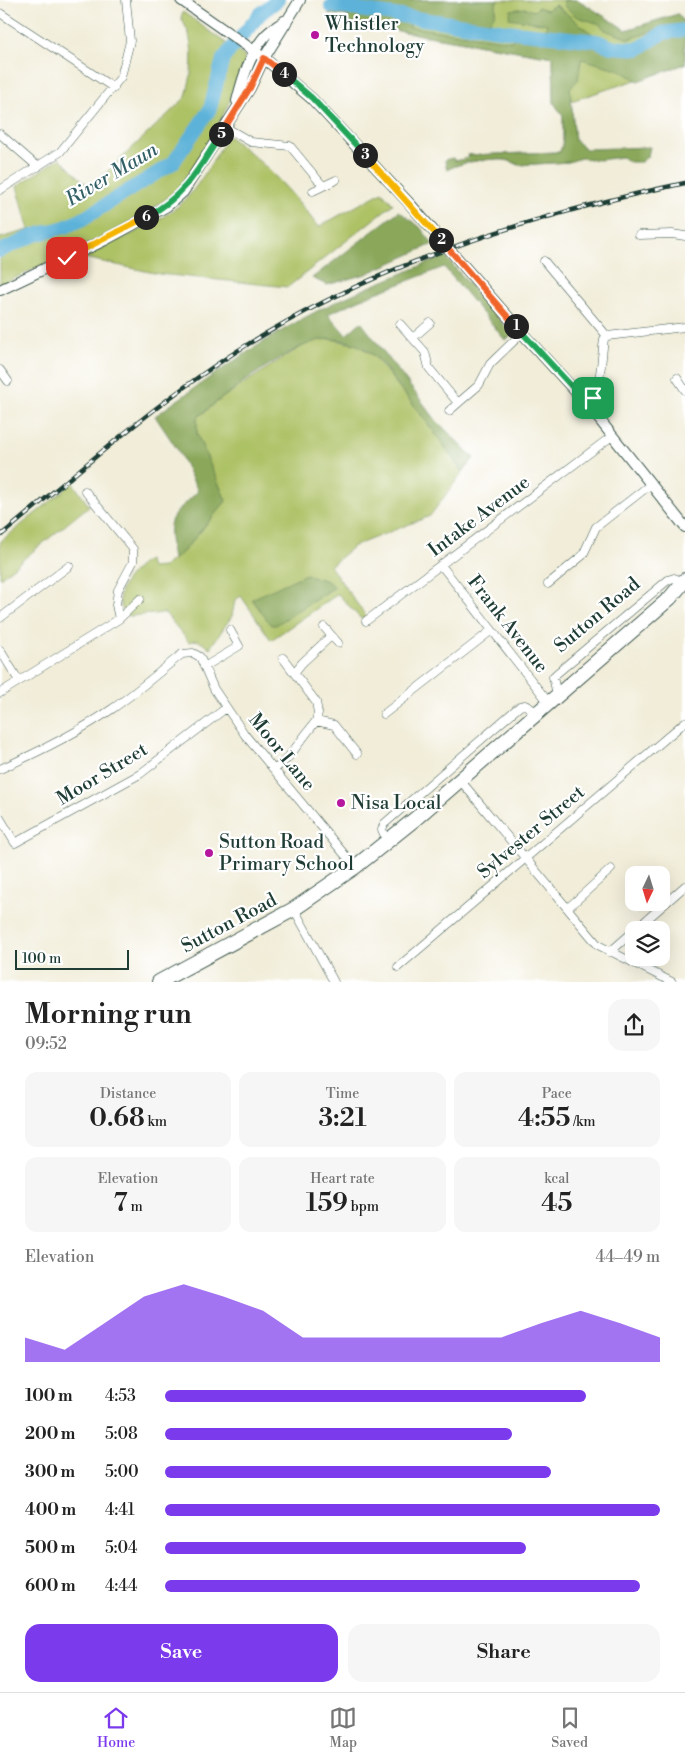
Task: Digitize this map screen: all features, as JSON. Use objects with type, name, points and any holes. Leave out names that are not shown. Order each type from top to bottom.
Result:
[{"type":"highway","name":"Sutton Road","points":[[159,982],[294,908],[388,842],[685,583]]},
{"type":"street","points":[[0,190],[60,152],[114,88],[121,77],[130,41],[126,0]]},
{"type":"street","points":[[181,0],[259,55],[319,106],[424,219],[522,333],[588,404],[685,527]]},
{"type":"street","points":[[0,290],[84,250],[167,206],[183,192],[236,107],[242,81],[259,55],[266,35],[287,19],[300,0]]},
{"type":"street","points":[[0,13],[114,88]]},
{"type":"street","points":[[225,127],[251,142],[290,146],[324,186]]},
{"type":"street","points":[[0,134],[38,167]]},
{"type":"street","points":[[313,191],[336,180]]},
{"type":"street","points":[[639,235],[672,234],[685,236]]},
{"type":"street","points":[[544,261],[607,336]]},
{"type":"street","points":[[413,338],[430,323]]},
{"type":"street","points":[[400,324],[425,352],[429,368],[458,403]]},
{"type":"street","points":[[588,404],[593,398],[596,389],[604,339],[607,336],[685,327]]},
{"type":"street","points":[[449,411],[479,385],[490,364],[522,333]]},
{"type":"street","points":[[0,370],[8,381]]},
{"type":"street","points":[[676,378],[685,390]]},
{"type":"street","name":"Intake Avenue","points":[[366,621],[612,436]]},
{"type":"street","points":[[548,584],[583,555],[596,527],[651,484]]},
{"type":"street","points":[[85,491],[133,549],[133,562],[118,592],[116,605],[119,619]]},
{"type":"street","name":"Frank Avenue","points":[[441,565],[492,630],[553,699]]},
{"type":"street","points":[[0,618],[69,566]]},
{"type":"street","name":"Sutton Road","points":[[553,699],[553,677],[556,674],[668,580],[674,578],[685,583]]},
{"type":"street","points":[[0,693],[119,619],[140,599]]},
{"type":"street","points":[[324,627],[338,643]]},
{"type":"street","points":[[204,667],[239,646],[230,630]]},
{"type":"street","points":[[384,714],[492,630]]},
{"type":"street","points":[[294,673],[331,636]]},
{"type":"street","points":[[0,650],[19,681]]},
{"type":"street","name":"Moor Lane","points":[[0,769],[45,749],[86,726],[114,708],[182,654],[193,653],[200,657],[214,689],[245,735],[275,768],[355,867]]},
{"type":"street","points":[[275,768],[287,759],[316,721],[318,713],[316,702],[283,658]]},
{"type":"street","points":[[388,842],[382,830],[384,824],[520,706],[525,705],[537,712]]},
{"type":"street","name":"Moor Street","points":[[0,818],[15,843],[140,774],[226,708]]},
{"type":"street","points":[[316,721],[334,725],[354,741],[357,754]]},
{"type":"street","name":"Sylvester Street","points":[[398,967],[685,722]]},
{"type":"street","points":[[460,780],[598,945],[672,982]]},
{"type":"street","points":[[568,908],[611,869]]},
{"type":"street","points":[[646,921],[685,886]]},
{"type":"street","points":[[294,908],[334,982]]},
{"type":"street","points":[[610,952],[625,939]]},
{"type":"green space","points":[[335,0],[578,0],[626,30],[678,14],[685,23],[685,64],[571,101],[575,141],[569,162],[518,165],[494,159],[462,164],[447,170],[445,160],[453,158],[454,161],[469,158],[468,155],[560,152],[563,142],[563,116],[554,103],[553,57],[345,22],[348,16],[329,14]]},
{"type":"green space","points":[[335,0],[371,2],[372,0],[497,0],[495,14],[487,25],[418,17],[413,20],[409,27],[512,41],[516,35],[544,37],[547,24],[509,18],[511,10],[525,8],[534,11],[538,7],[547,10],[555,5],[603,40],[626,46],[648,42],[659,29],[629,39],[605,30],[600,24],[577,17],[564,6],[564,0],[578,0],[626,30],[678,14],[685,23],[685,64],[638,81],[620,70],[582,59],[581,61],[578,80],[570,88],[575,141],[586,149],[650,147],[648,156],[641,162],[629,162],[622,157],[599,160],[581,158],[569,162],[518,165],[494,159],[462,164],[447,170],[445,160],[453,158],[455,161],[469,158],[468,155],[560,152],[563,142],[563,116],[554,103],[553,57],[345,22],[348,16],[329,14]]},
{"type":"green space","points":[[183,12],[244,56],[245,60],[223,115],[201,156],[176,190],[144,214],[105,237],[0,285],[0,238],[29,230],[17,186],[60,158],[90,188],[186,97],[191,75],[192,52],[189,34],[181,17]]},
{"type":"green space","points":[[228,136],[277,178],[318,227],[382,192],[393,204],[288,287],[159,274],[80,257],[150,225],[175,209],[197,185]]},
{"type":"green space","points":[[399,211],[420,227],[433,244],[366,274],[327,285],[312,278]]},
{"type":"green space","points":[[445,256],[513,335],[505,340],[444,267],[368,296],[328,314],[346,335],[361,322],[436,420],[474,458],[462,473],[431,427],[376,357],[363,348],[347,341],[330,339],[316,341],[280,358],[261,370],[197,418],[197,434],[226,501],[182,553],[173,560],[170,534],[172,520],[180,508],[198,491],[179,452],[155,416],[245,353],[302,319],[354,293]]},
{"type":"green space","points":[[331,339],[358,345],[374,356],[436,433],[462,473],[430,516],[354,546],[330,566],[366,616],[361,619],[338,594],[271,640],[241,596],[235,600],[232,616],[210,648],[197,640],[189,642],[165,613],[129,616],[122,609],[120,602],[120,594],[128,578],[148,560],[151,568],[163,567],[183,552],[226,501],[197,434],[197,418],[222,398],[284,357],[312,341]]},
{"type":"green space","points":[[73,483],[89,506],[0,578],[0,542]]},
{"type":"green space","points":[[306,574],[327,581],[335,587],[276,625],[271,625],[252,599]]},
{"type":"waterway","name":"River Maun","points":[[0,251],[35,235],[65,227],[81,220],[173,163],[210,109],[223,59],[260,14],[278,0]]},
{"type":"waterway","name":"River Maun","points":[[331,6],[506,31],[597,41],[611,47],[638,49],[663,33],[685,30]]},
{"type":"railway","points":[[0,536],[129,430],[195,379],[265,334],[314,307],[416,261],[522,224],[630,195],[685,183]]},
{"type":"place","name":"Whistler Technology","points":[[315,35]]},
{"type":"place","name":"Nisa Local","points":[[341,803]]},
{"type":"place","name":"Sutton Road Primary School","points":[[209,853]]},
{"type":"route","points":[[67,258],[105,240],[167,206],[183,192],[250,88],[264,58],[312,98],[424,219],[556,371],[588,404],[593,398]]}]
